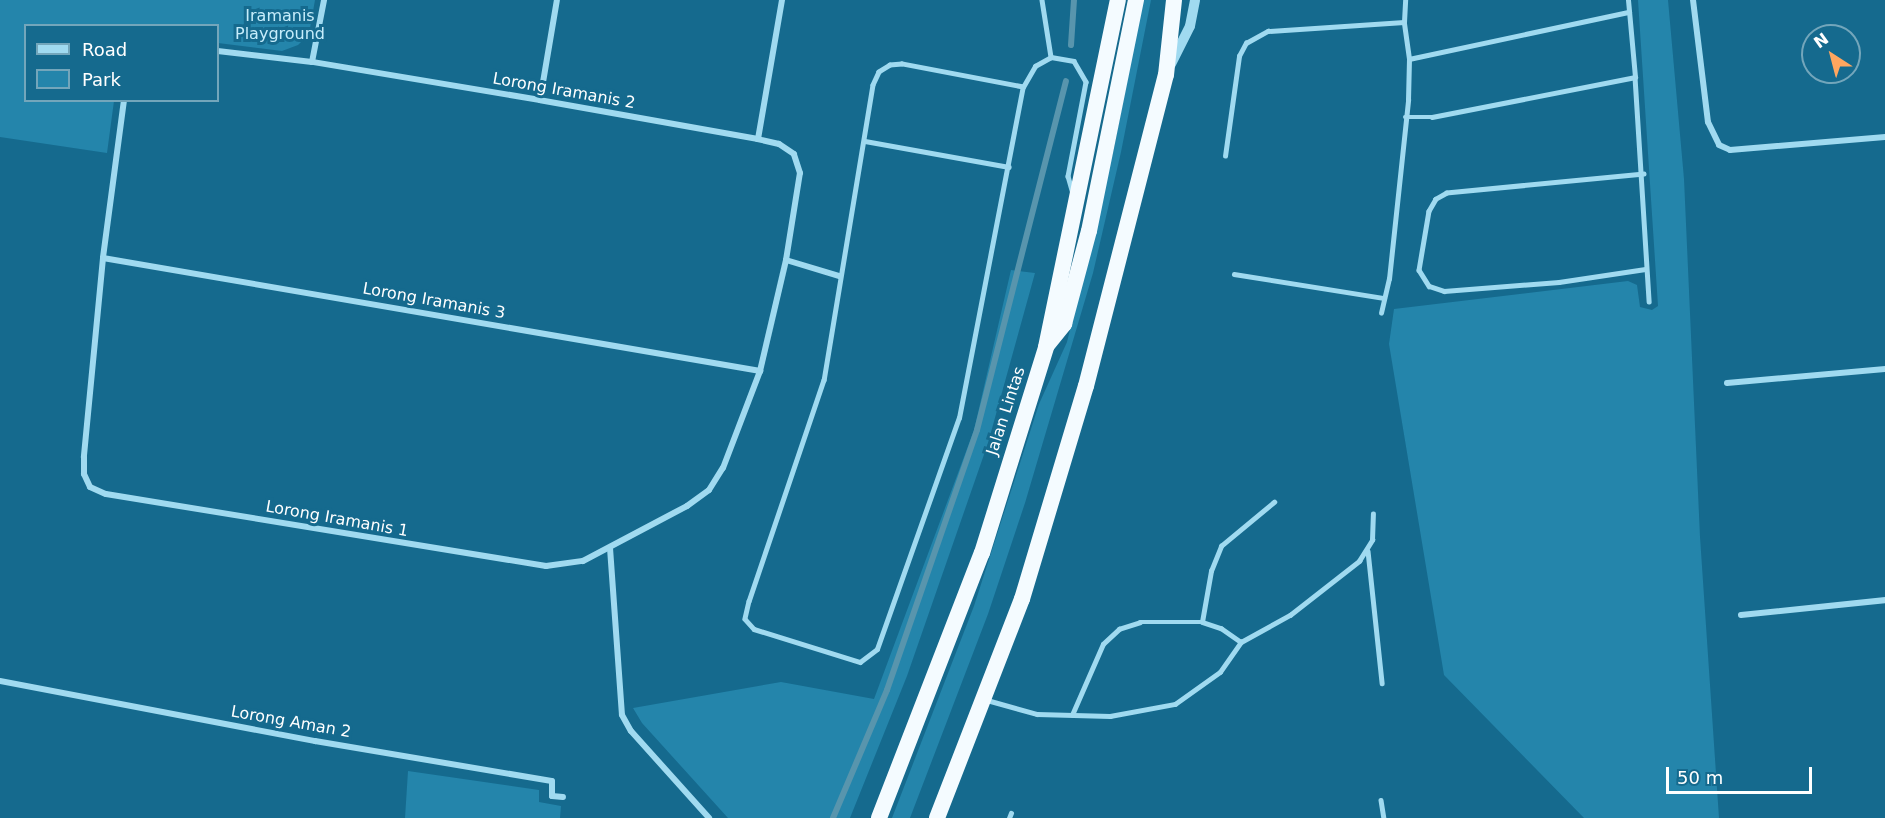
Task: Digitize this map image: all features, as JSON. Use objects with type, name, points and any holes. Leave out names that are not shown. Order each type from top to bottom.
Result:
[{"type":"highway","name":"Jalan Lintas","points":[[879,818],[982,553],[1046,347],[1118,0]]},
{"type":"highway","points":[[1046,347],[1064,324],[1089,231],[1136,0]]},
{"type":"highway","points":[[937,818],[982,697],[1022,599],[1060,475],[1166,75],[1174,0]]},
{"type":"street","points":[[312,62],[324,0]]},
{"type":"street","points":[[540,100],[557,0]]},
{"type":"street","points":[[758,139],[782,0]]},
{"type":"street","points":[[1166,75],[1190,26],[1195,0]]},
{"type":"street","points":[[1694,0],[1708,122],[1719,145],[1730,150],[1885,137]]},
{"type":"street","name":"Lorong Iramanis 2","points":[[219,51],[312,62],[540,100],[779,144],[794,154],[800,173],[786,260]]},
{"type":"street","name":"Lorong Iramanis 1","points":[[124,102],[103,258],[84,457],[84,474],[90,487],[106,494],[546,566],[583,561],[687,506],[708,490],[723,468],[760,371],[786,260]]},
{"type":"street","name":"Lorong Iramanis 3","points":[[103,258],[760,371]]},
{"type":"street","points":[[786,260],[839,276]]},
{"type":"street","points":[[1727,383],[1885,369]]},
{"type":"street","points":[[610,548],[622,715],[631,731],[709,818]]},
{"type":"street","points":[[1741,615],[1885,600]]},
{"type":"street","name":"Lorong Aman 2","points":[[0,681],[315,741],[552,781],[552,796],[562,797]]},
{"type":"lane","points":[[1042,0],[1051,57]]},
{"type":"lane","points":[[1381,313],[1406,117],[1409,59],[1404,22],[1405,0]]},
{"type":"lane","points":[[1628,0],[1644,174],[1645,269],[1649,302]]},
{"type":"lane","points":[[1409,59],[1629,12]]},
{"type":"lane","points":[[1225,156],[1239,56],[1256,34],[1404,22]]},
{"type":"lane","points":[[1023,87],[902,63],[890,65],[879,72],[873,85],[865,141],[839,276],[824,380],[745,619],[754,629],[860,662],[877,650],[959,418],[1023,87],[1035,66],[1051,57],[1074,61],[1086,82],[1068,176],[1076,204]]},
{"type":"lane","points":[[1406,117],[1432,117],[1635,77]]},
{"type":"lane","points":[[865,141],[1009,167]]},
{"type":"lane","points":[[1644,174],[1447,193],[1436,199],[1429,211],[1419,270],[1429,286],[1444,291],[1559,282],[1645,269]]},
{"type":"lane","points":[[1234,274],[1384,298]]},
{"type":"lane","points":[[1202,622],[1211,571],[1221,546],[1274,502]]},
{"type":"lane","points":[[1373,514],[1368,551],[1382,683]]},
{"type":"lane","points":[[982,697],[1002,707],[1037,714],[1110,716],[1174,704],[1220,672],[1241,642],[1290,615],[1368,551]]},
{"type":"lane","points":[[1072,715],[1103,644],[1119,629],[1140,622],[1202,622],[1221,628],[1241,642]]},
{"type":"lane","points":[[1381,800],[1384,818]]},
{"type":"green space","name":"Iramanis Playground","points":[[0,0],[315,0],[309,34],[298,45],[282,51],[219,43],[219,24],[24,24],[24,102],[114,102],[107,153],[0,137]]},
{"type":"green space","points":[[1143,0],[1151,0],[1121,152],[1093,273],[1025,503],[988,614],[910,818],[892,818],[974,606],[1039,404],[1067,342],[1114,148]]},
{"type":"green space","points":[[1638,0],[1668,0],[1684,179],[1700,537],[1719,818],[1584,818],[1444,675],[1389,344],[1394,309],[1628,281],[1637,285],[1640,307],[1652,310],[1658,306]]},
{"type":"green space","points":[[1011,270],[1035,273],[988,443],[907,676],[850,818],[728,818],[642,723],[633,708],[781,682],[874,699],[974,430]]},
{"type":"green space","points":[[408,771],[539,790],[539,802],[561,806],[560,818],[405,818]]},
{"type":"waterway","points":[[1071,45],[1074,0]]},
{"type":"waterway","points":[[833,818],[887,690],[977,430],[1066,81]]}]
